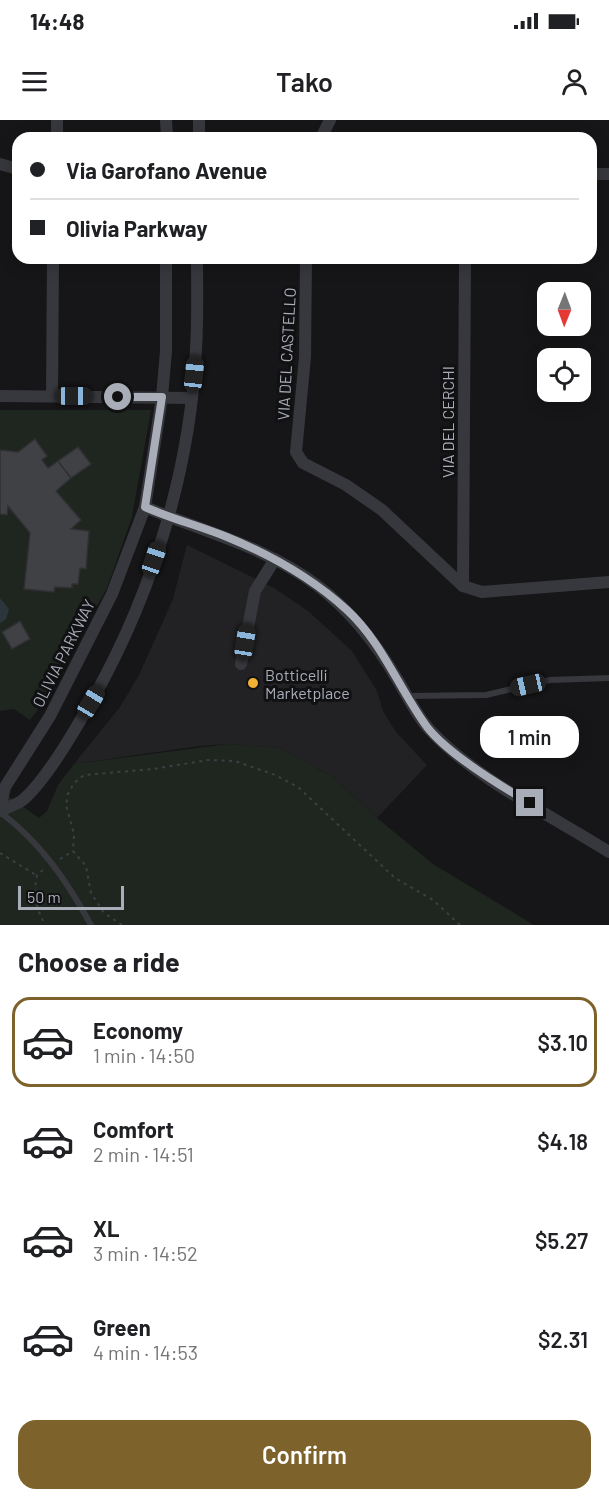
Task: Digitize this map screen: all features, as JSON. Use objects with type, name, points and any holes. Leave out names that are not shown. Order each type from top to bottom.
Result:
[{"type":"street","points":[[52,396],[54,264]]},
{"type":"street","name":"OLIVIA PARKWAY","points":[[0,810],[5,787],[55,707],[107,604],[145,507],[162,397],[166,351],[166,264]]},
{"type":"street","points":[[0,810],[24,800],[73,733],[100,687],[140,601],[169,517],[191,398],[196,350],[197,264]]},
{"type":"street","name":"VIA DEL CASTELLO","points":[[306,264],[305,357],[296,453],[303,463],[346,485],[382,510],[463,586]]},
{"type":"street","name":"VIA DEL CERCHI","points":[[463,586],[465,264]]},
{"type":"street","points":[[0,396],[191,398]]},
{"type":"street","points":[[145,507],[225,536],[275,559],[317,585],[349,612],[374,642],[428,728],[493,780],[609,852]]},
{"type":"street","points":[[241,664],[255,591],[275,559]]},
{"type":"street","points":[[463,586],[482,592],[609,582]]},
{"type":"lane","points":[[408,696],[486,695],[550,680],[609,678]]},
{"type":"lane","points":[[0,810],[24,830],[54,862],[91,925]]},
{"type":"path","points":[[122,925],[104,913],[91,893],[86,866],[73,851],[74,834],[66,805],[74,783],[84,775],[153,769],[208,760],[235,761],[298,786],[395,878],[433,900],[460,925]]},
{"type":"path","points":[[45,925],[35,898],[37,875],[73,851]]},
{"type":"path","points":[[0,853],[37,875]]},
{"type":"shaded area","points":[[0,410],[151,410],[132,517],[107,588],[30,720],[14,709],[0,711]]},
{"type":"shaded area","name":"Botticelli Marketplace","points":[[187,545],[274,588],[308,611],[352,651],[377,691],[383,711],[396,732],[427,765],[377,818],[333,777],[280,748],[228,744],[199,746],[74,764],[120,707],[139,675],[173,599]]},
{"type":"shaded area","points":[[0,598],[9,609],[6,619],[0,623]]},
{"type":"shaded area","points":[[228,744],[280,748],[333,777],[377,818],[433,864],[534,925],[0,925],[0,790],[39,818],[47,811],[58,785],[74,764]]},
{"type":"building","points":[[35,439],[47,456],[42,460],[48,468],[58,461],[71,478],[56,491],[81,520],[71,529],[89,531],[86,569],[80,568],[78,584],[72,584],[72,588],[55,587],[54,592],[24,589],[30,533],[8,506],[7,515],[0,514],[0,450],[18,452]]},
{"type":"building","points":[[78,447],[91,464],[71,478],[58,461]]},
{"type":"building","points":[[20,621],[30,639],[12,649],[2,632]]},
{"type":"place","name":"Botticelli Marketplace","points":[[253,683]]},
{"type":"route","points":[[118,397],[162,397],[145,507],[225,536],[274,558],[317,585],[349,612],[374,642],[428,728],[493,780],[530,803]]}]
